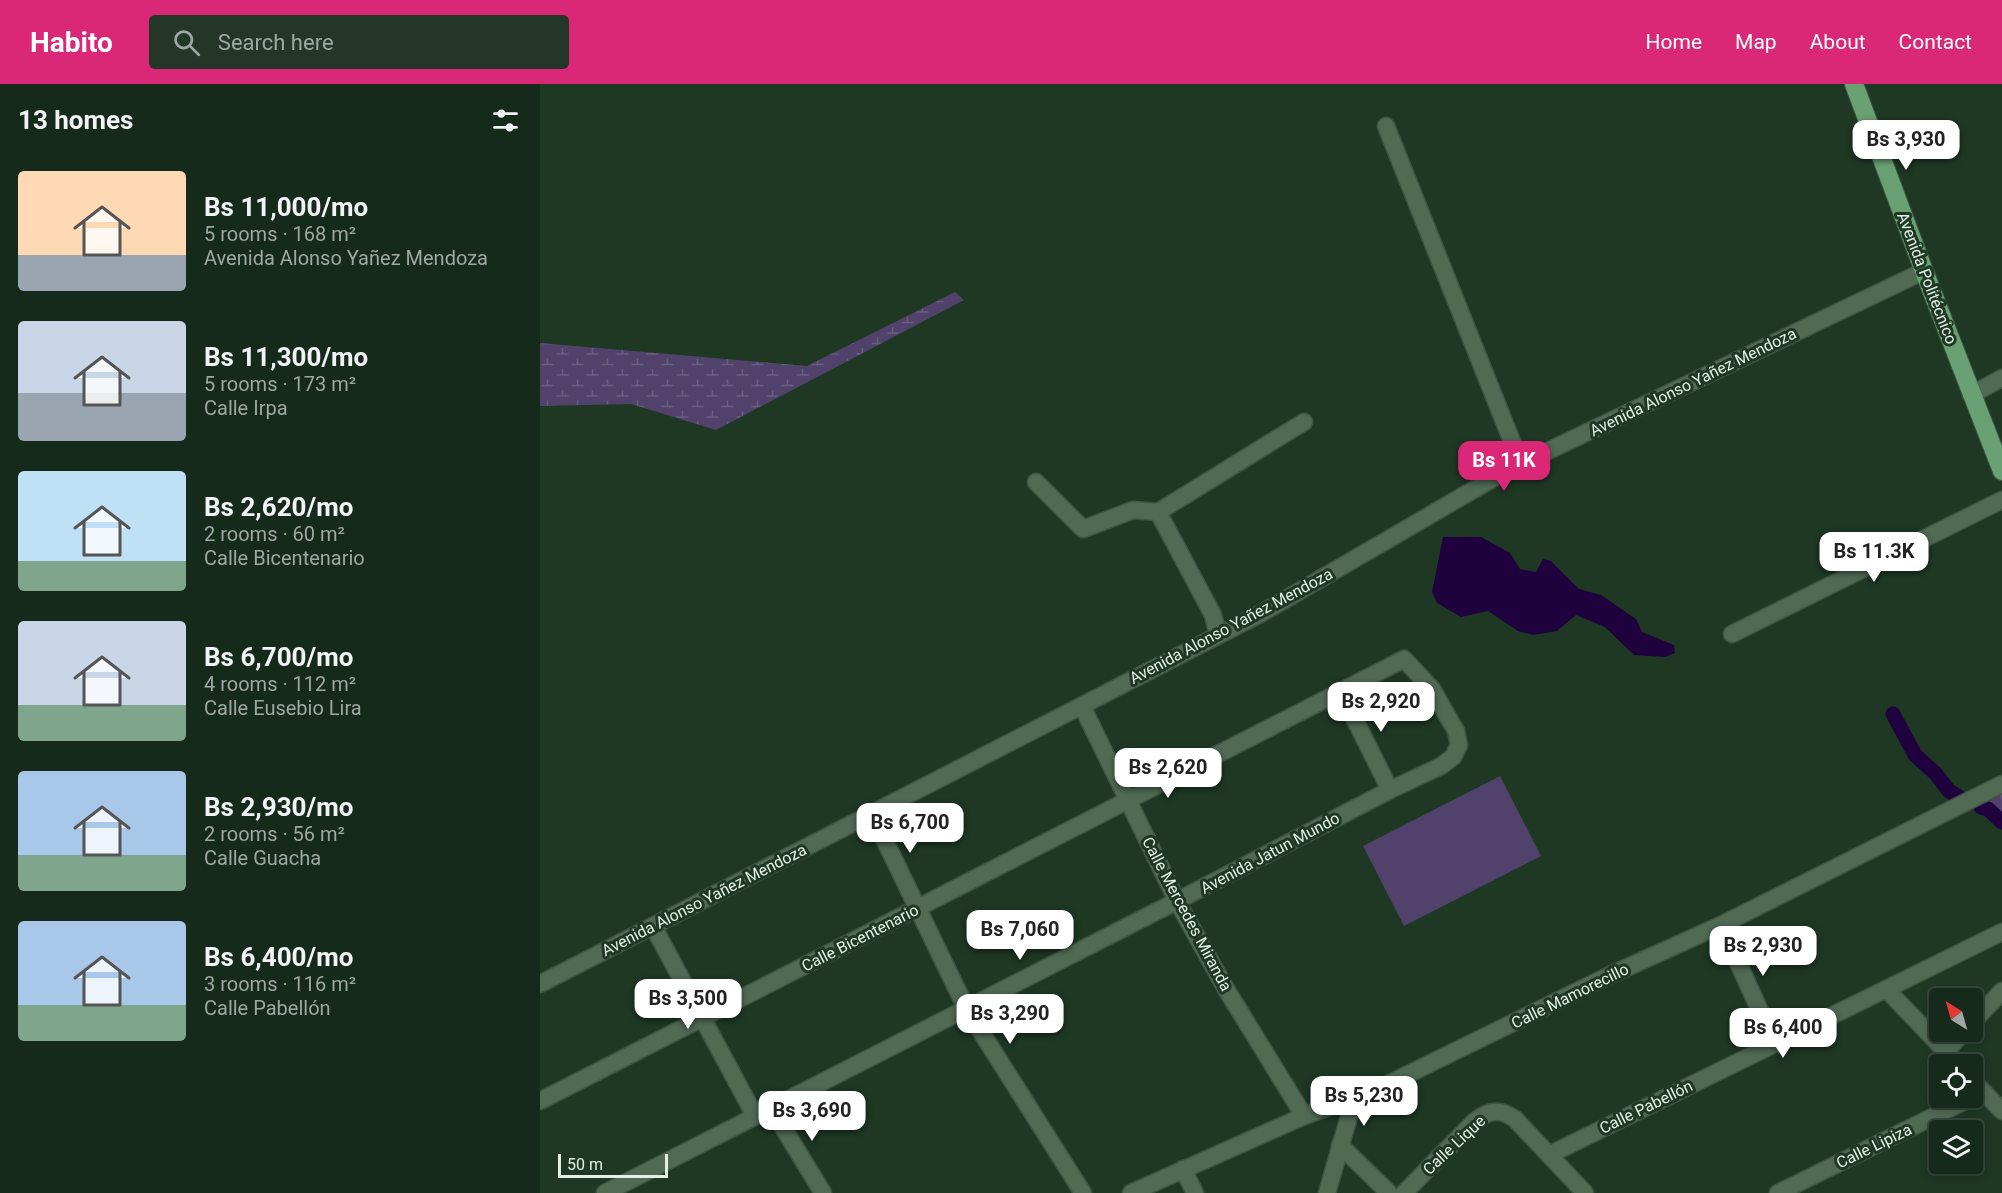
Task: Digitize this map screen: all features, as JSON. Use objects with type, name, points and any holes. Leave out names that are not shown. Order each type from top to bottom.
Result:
[{"type":"main road","name":"Avenida Politécnico","points":[[1854,84],[1971,395],[2002,471]]},
{"type":"street","points":[[1386,126],[1521,464]]},
{"type":"street","name":"Avenida Alonso Yañez Mendoza","points":[[540,984],[1260,614],[1458,498],[1521,464],[1924,271]]},
{"type":"street","points":[[1971,395],[2002,378]]},
{"type":"street","points":[[1036,482],[1083,529],[1133,510],[1158,512],[1304,422]]},
{"type":"street","points":[[1732,634],[2002,500]]},
{"type":"street","points":[[1158,512],[1213,615],[1218,635]]},
{"type":"street","name":"Calle Bicentenario","points":[[540,1101],[1404,659],[1432,690],[1456,731],[1459,745],[1453,757]]},
{"type":"street","points":[[1341,692],[1390,790]]},
{"type":"street","name":"Calle Mercedes Miranda","points":[[1082,706],[1177,901],[1226,989],[1304,1116]]},
{"type":"street","name":"Avenida Jatun Mundo","points":[[605,1193],[1390,790],[1441,766],[1453,757]]},
{"type":"street","name":"Calle Mamorecillo","points":[[1131,1193],[1304,1116],[1376,1090],[1606,977],[1721,925],[2002,784]]},
{"type":"street","points":[[872,814],[966,1008],[1083,1193]]},
{"type":"street","points":[[1721,925],[1774,1044]]},
{"type":"street","points":[[653,926],[755,1116]]},
{"type":"street","name":"Calle Pabellón","points":[[1549,1155],[2002,932]]},
{"type":"street","points":[[1886,988],[1949,1054]]},
{"type":"street","points":[[1983,1011],[2002,991]]},
{"type":"street","points":[[1946,1051],[1955,1042]]},
{"type":"street","points":[[1983,1098],[2002,1111]]},
{"type":"street","points":[[1327,1193],[1354,1099]]},
{"type":"street","points":[[771,1108],[818,1191]]},
{"type":"street","name":"Calle Lipiza","points":[[1778,1193],[1944,1108]]},
{"type":"street","name":"Calle Lique","points":[[1404,1193],[1475,1121],[1484,1114],[1495,1111],[1506,1112],[1515,1119],[1585,1193]]},
{"type":"street","points":[[1340,1145],[1389,1193]]},
{"type":"street","points":[[1183,1168],[1194,1193]]},
{"type":"green space","points":[[955,292],[964,300],[716,430],[631,404],[540,406],[540,343],[807,366]]},
{"type":"green space","points":[[1500,776],[1541,856],[1404,926],[1363,846]]},
{"type":"green space","points":[[2002,792],[2002,816],[1986,799]]},
{"type":"shaded area","points":[[1443,537],[1481,537],[1510,553],[1520,569],[1536,572],[1543,559],[1551,561],[1579,589],[1601,595],[1636,619],[1642,632],[1674,645],[1675,653],[1665,657],[1634,655],[1605,627],[1576,615],[1557,631],[1533,635],[1518,631],[1488,611],[1461,617],[1437,603],[1432,592]]},
{"type":"waterway","points":[[1893,714],[1915,755],[1936,774],[1949,791],[1959,797]]},
{"type":"waterway","points":[[1981,807],[1988,809],[2002,822]]}]
